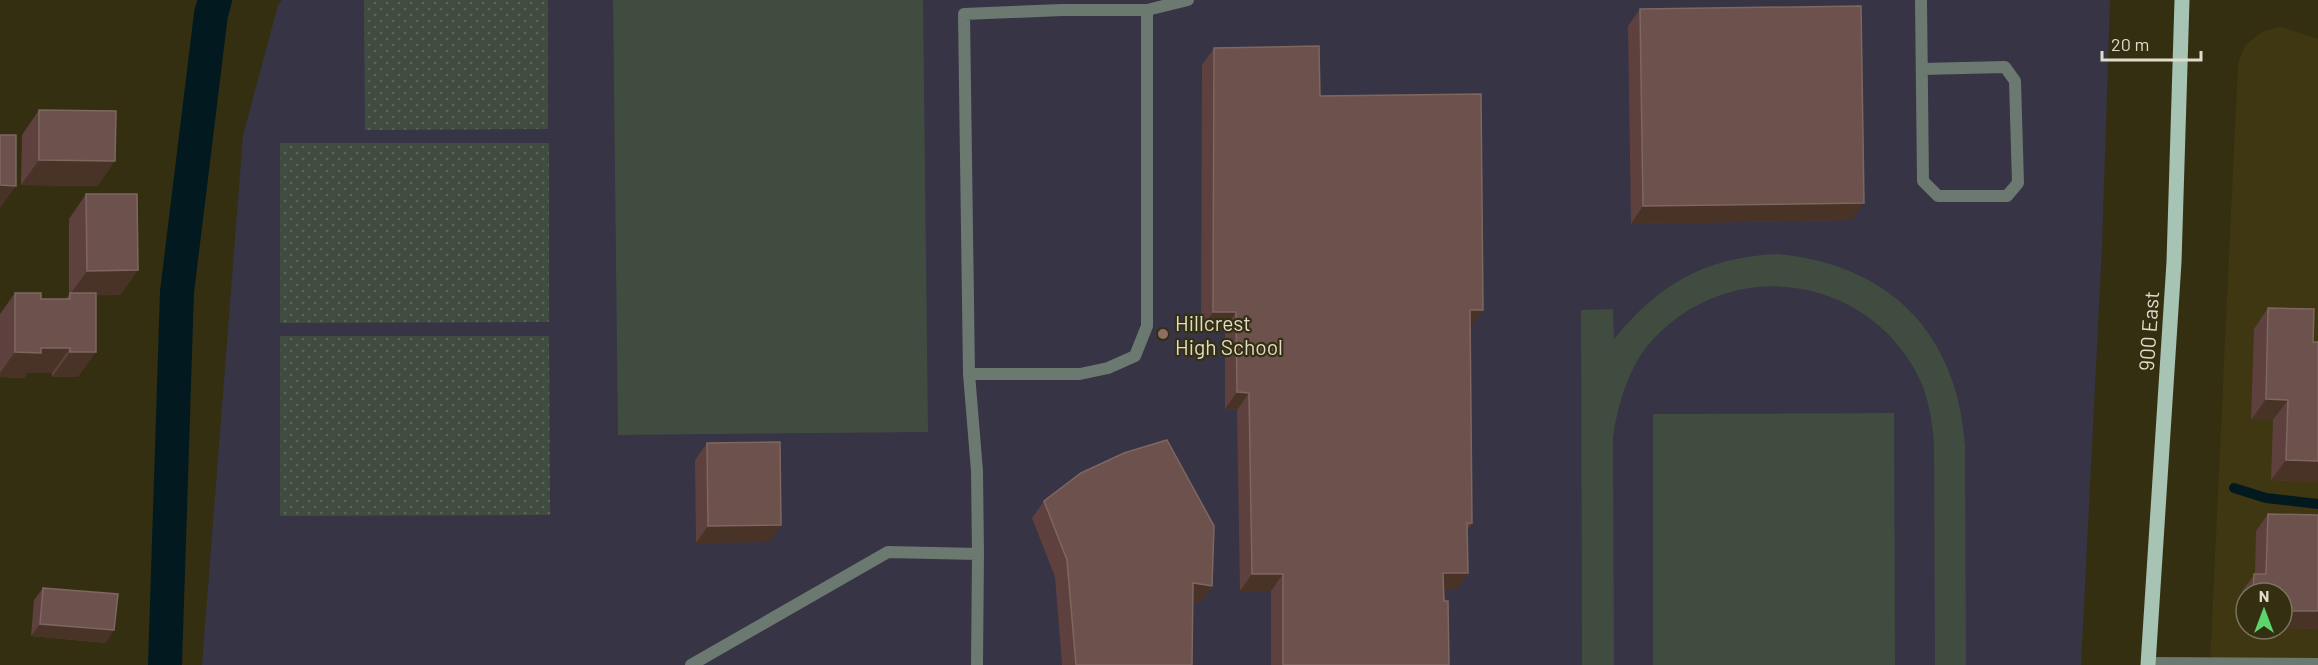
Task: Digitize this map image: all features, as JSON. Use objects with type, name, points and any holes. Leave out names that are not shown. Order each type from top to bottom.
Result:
[{"type":"main road","name":"900 East","points":[[2148,664],[2174,262],[2182,0]]},
{"type":"lane","points":[[977,665],[977,471],[969,374],[964,14],[1062,10],[1147,10],[1188,0]]},
{"type":"lane","points":[[1921,0],[1923,181],[1938,196],[2007,196],[2018,183],[2015,81],[2005,67],[1922,69]]},
{"type":"lane","points":[[969,374],[1080,374],[1108,368],[1135,356],[1148,326],[1147,10]]},
{"type":"lane","points":[[691,665],[888,552],[978,554]]},
{"type":"lane","points":[[2148,664],[2318,664]]},
{"type":"shaded area","name":"Hillcrest High School","points":[[282,0],[2110,0],[2102,246],[2081,665],[202,665],[243,136],[278,5]]},
{"type":"shaded area","points":[[2281,27],[2318,39],[2318,665],[2210,665],[2238,63],[2245,46],[2264,31]]},
{"type":"green space","points":[[364,0],[548,0],[548,129],[365,130]]},
{"type":"green space","points":[[613,0],[923,0],[928,432],[618,435]]},
{"type":"green space","points":[[280,143],[549,143],[549,322],[280,323]]},
{"type":"green space","points":[[1778,254],[1818,261],[1853,273],[1884,290],[1910,312],[1932,338],[1948,369],[1959,405],[1965,445],[1966,665],[1935,665],[1934,444],[1929,406],[1915,370],[1897,344],[1875,322],[1849,305],[1822,294],[1792,287],[1762,287],[1732,292],[1702,303],[1683,314],[1664,328],[1642,354],[1631,372],[1621,399],[1613,437],[1614,665],[1582,665],[1581,310],[1613,309],[1614,339],[1649,303],[1667,288],[1686,277],[1707,267],[1728,261]]},
{"type":"green space","points":[[280,336],[549,336],[550,515],[280,516]]},
{"type":"green space","points":[[1894,413],[1895,665],[1653,665],[1653,414]]},
{"type":"building","points":[[1861,6],[1864,203],[1643,206],[1640,9]]},
{"type":"building","points":[[1319,46],[1320,96],[1481,94],[1483,310],[1470,310],[1472,523],[1467,523],[1468,573],[1443,573],[1444,601],[1448,601],[1449,665],[1283,665],[1283,574],[1252,574],[1249,393],[1237,392],[1236,312],[1213,312],[1214,48]]},
{"type":"building","points":[[39,110],[116,111],[115,161],[39,160]]},
{"type":"building","points":[[0,135],[16,135],[16,186],[0,185]]},
{"type":"building","points":[[86,194],[137,194],[138,270],[87,271]]},
{"type":"building","points":[[15,293],[41,293],[41,299],[70,299],[70,293],[96,293],[96,352],[70,352],[70,348],[41,348],[41,353],[15,352]]},
{"type":"building","points":[[2268,308],[2314,309],[2313,342],[2318,342],[2318,461],[2286,460],[2288,400],[2266,399]]},
{"type":"building","points":[[1167,440],[1214,526],[1212,586],[1193,583],[1192,665],[1076,665],[1067,560],[1044,501],[1081,473],[1124,453]]},
{"type":"building","points":[[780,442],[781,525],[708,526],[707,443]]},
{"type":"building","points":[[2268,514],[2318,515],[2318,611],[2294,611],[2294,581],[2254,581],[2254,574],[2266,574]]},
{"type":"building","points":[[43,588],[118,594],[114,630],[40,624]]},
{"type":"waterway","points":[[165,665],[177,292],[211,14],[215,0]]},
{"type":"waterway","points":[[2234,488],[2266,498],[2318,504]]},
{"type":"place","name":"Hillcrest High School","points":[[1163,334]]}]
